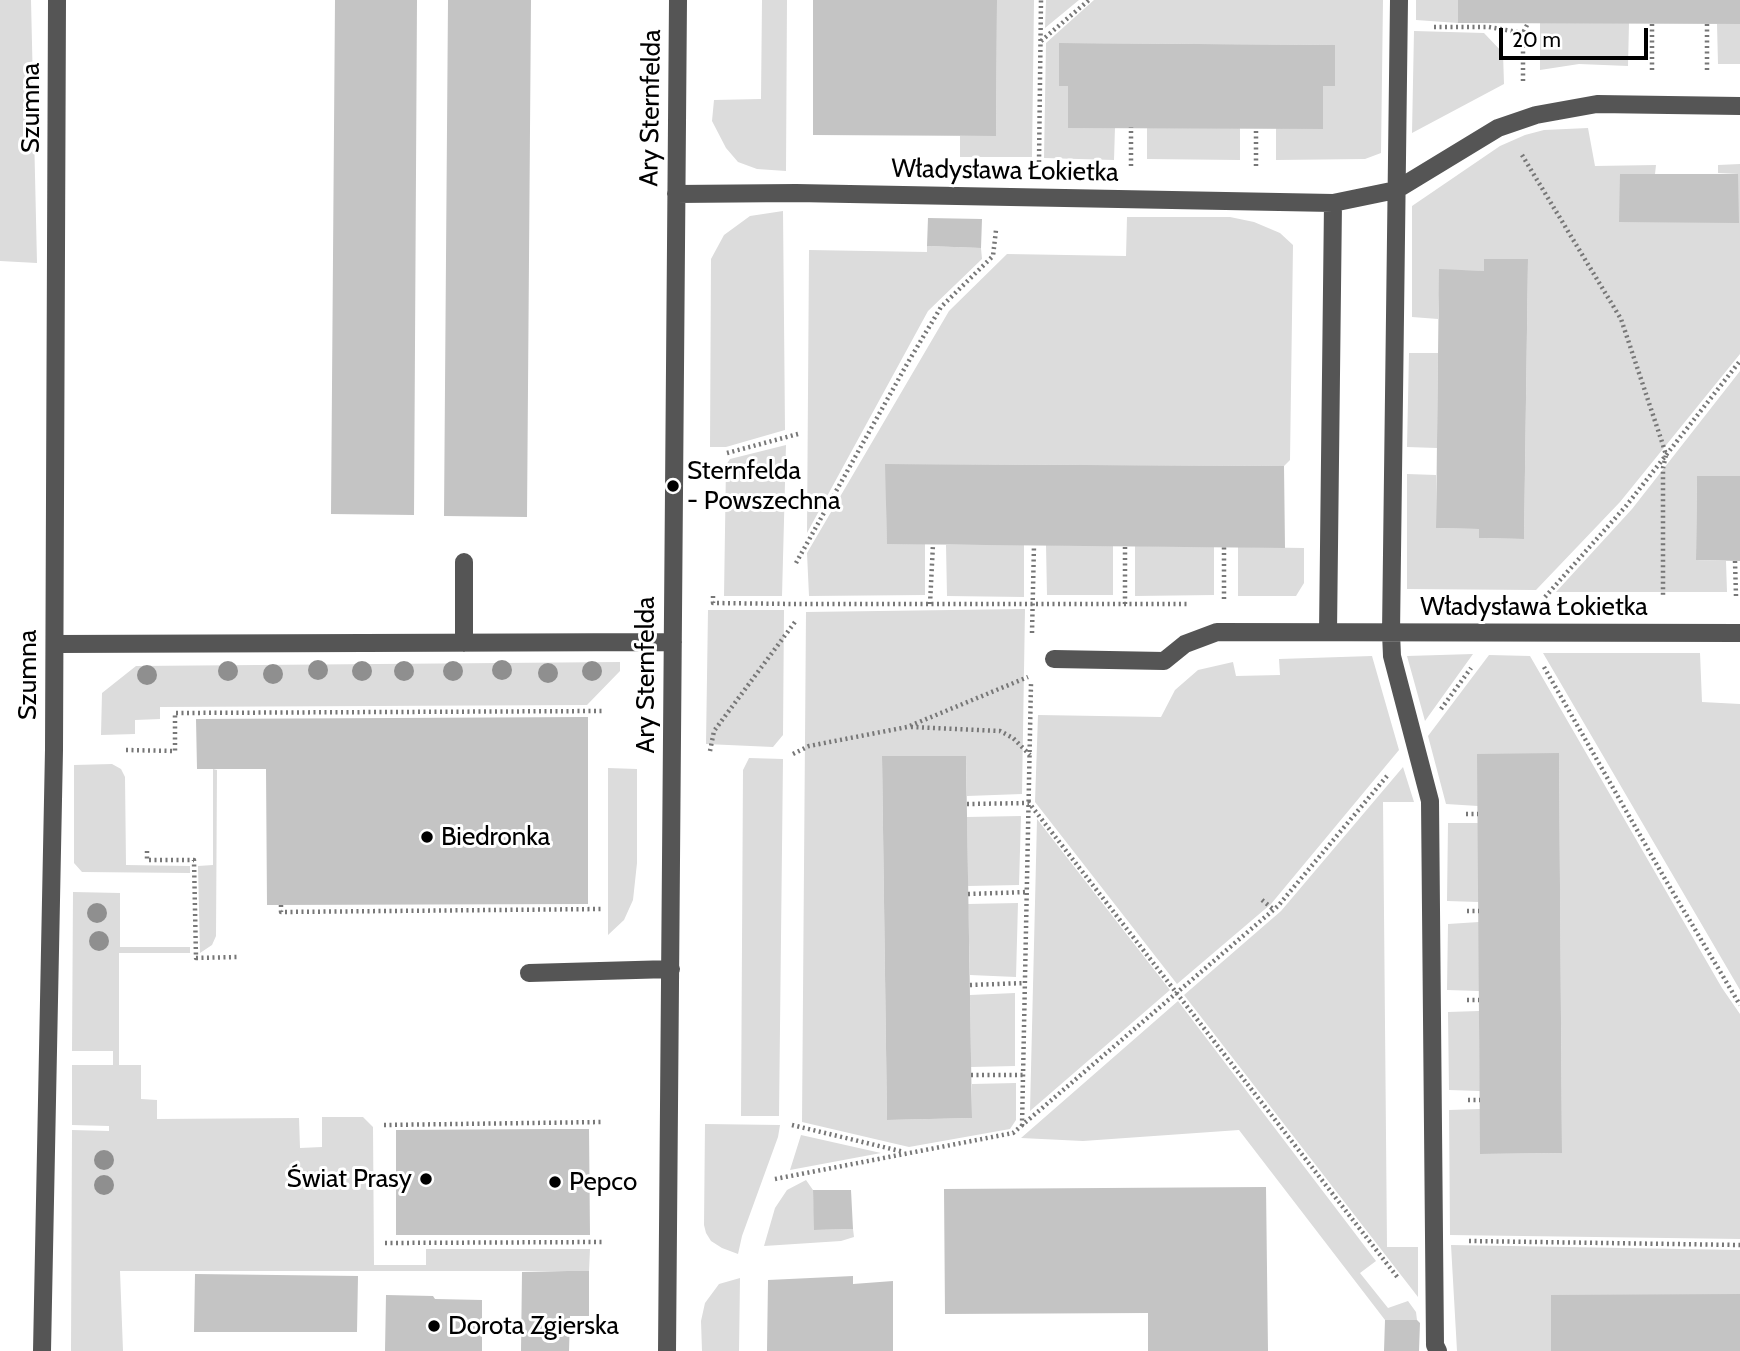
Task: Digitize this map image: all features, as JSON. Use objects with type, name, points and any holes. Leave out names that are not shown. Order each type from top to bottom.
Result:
[{"type":"street","name":"Szumna","points":[[42,1351],[55,644],[57,0]]},
{"type":"street","name":"Ary Sternfelda","points":[[667,1351],[678,0]]},
{"type":"street","points":[[1399,0],[1391,633],[1392,656],[1430,801],[1434,1326],[1438,1351]]},
{"type":"street","name":"Władysława Łokietka","points":[[676,194],[796,193],[1333,204],[1396,190],[1498,128],[1536,115],[1597,104],[1740,106]]},
{"type":"street","points":[[1328,632],[1333,204]]},
{"type":"street","points":[[464,562],[464,643]]},
{"type":"street","name":"Władysława Łokietka","points":[[1054,659],[1164,661],[1185,644],[1217,632],[1740,633]]},
{"type":"street","points":[[55,644],[673,642]]},
{"type":"street","points":[[528,973],[671,969]]},
{"type":"path","points":[[1039,166],[1041,0]]},
{"type":"path","points":[[1041,42],[1089,0]]},
{"type":"path","points":[[1522,81],[1523,33],[1528,23]]},
{"type":"path","points":[[1652,23],[1652,71]]},
{"type":"path","points":[[1707,24],[1707,70],[1718,70]]},
{"type":"path","points":[[1398,27],[1489,27],[1523,33]]},
{"type":"path","points":[[1640,71],[1665,71]]},
{"type":"path","points":[[1535,78],[1522,81],[1492,99],[1518,148],[1621,319],[1666,455],[1663,468],[1663,597]]},
{"type":"path","points":[[1131,127],[1131,166]]},
{"type":"path","points":[[1256,129],[1256,167]]},
{"type":"path","points":[[1118,166],[1145,166]]},
{"type":"path","points":[[1242,167],[1268,167]]},
{"type":"path","points":[[796,563],[941,307],[993,256],[999,197]]},
{"type":"path","points":[[775,1179],[1013,1133],[1022,1127],[1273,909],[1415,744],[1479,658],[1514,633],[1626,506],[1740,361]]},
{"type":"path","points":[[727,453],[798,434]]},
{"type":"path","points":[[930,604],[933,544]]},
{"type":"path","points":[[1032,639],[1034,545]]},
{"type":"path","points":[[1125,546],[1125,604]]},
{"type":"path","points":[[1224,547],[1224,604]]},
{"type":"path","points":[[1735,561],[1736,596]]},
{"type":"path","points":[[709,754],[714,731],[795,622]]},
{"type":"path","points":[[1514,633],[1539,657],[1664,879],[1740,1004]]},
{"type":"path","points":[[793,754],[808,746],[907,727],[1032,675],[1022,1127]]},
{"type":"path","points":[[126,750],[175,751],[175,713],[601,711]]},
{"type":"path","points":[[907,727],[1000,731],[1013,738],[1030,755]]},
{"type":"path","points":[[967,804],[1029,803]]},
{"type":"path","points":[[1029,803],[1434,1326]]},
{"type":"path","points":[[147,852],[147,860],[194,860],[196,958],[239,957]]},
{"type":"path","points":[[968,894],[1027,892]]},
{"type":"path","points":[[1262,900],[1273,909]]},
{"type":"path","points":[[281,905],[281,912],[602,909]]},
{"type":"path","points":[[970,985],[1025,983]]},
{"type":"path","points":[[971,1075],[1023,1075]]},
{"type":"path","points":[[384,1125],[603,1122]]},
{"type":"path","points":[[792,1125],[906,1152]]},
{"type":"path","points":[[1434,1241],[1740,1245]]},
{"type":"path","points":[[385,1243],[604,1242]]},
{"type":"shaded area","points":[[0,0],[31,0],[37,263],[0,261]]},
{"type":"shaded area","points":[[762,0],[787,0],[786,171],[757,169],[738,162],[726,148],[712,121],[714,100],[761,99]]},
{"type":"shaded area","points":[[997,0],[1034,0],[1032,157],[960,157],[960,136],[996,136]]},
{"type":"shaded area","points":[[1046,0],[1079,0],[1045,28]]},
{"type":"shaded area","points":[[1094,0],[1383,0],[1381,153],[1365,159],[1276,160],[1276,128],[1323,129],[1323,86],[1335,85],[1335,45],[1059,43],[1059,85],[1068,86],[1068,127],[1115,127],[1114,160],[1044,158],[1046,43]]},
{"type":"shaded area","points":[[1416,0],[1458,0],[1458,23],[1416,20]]},
{"type":"shaded area","points":[[1540,23],[1629,23],[1628,66],[1579,64],[1540,70]]},
{"type":"shaded area","points":[[1717,24],[1740,24],[1740,64],[1718,64]]},
{"type":"shaded area","points":[[1414,31],[1484,33],[1503,53],[1504,84],[1412,133]]},
{"type":"shaded area","points":[[1147,127],[1240,128],[1240,160],[1147,159]]},
{"type":"shaded area","points":[[1588,128],[1595,166],[1656,165],[1655,174],[1738,174],[1718,173],[1718,165],[1740,164],[1740,354],[1620,502],[1536,590],[1407,589],[1407,474],[1436,475],[1436,528],[1479,529],[1479,538],[1524,539],[1528,260],[1485,259],[1484,271],[1440,270],[1438,319],[1412,317],[1412,206],[1500,146],[1544,130]]},
{"type":"shaded area","points":[[783,211],[785,430],[726,447],[710,447],[711,259],[724,235],[750,216]]},
{"type":"shaded area","points":[[1127,217],[1230,217],[1254,222],[1280,233],[1293,245],[1290,460],[1284,466],[886,464],[887,543],[925,544],[925,595],[809,596],[807,553],[949,311],[1007,254],[1126,256]]},
{"type":"shaded area","points":[[927,246],[981,248],[982,259],[928,311],[807,533],[809,250],[927,252]]},
{"type":"shaded area","points":[[1409,353],[1438,353],[1437,448],[1407,447]]},
{"type":"shaded area","points":[[1740,371],[1740,476],[1697,476],[1696,560],[1726,561],[1727,592],[1556,592],[1632,509]]},
{"type":"shaded area","points":[[786,445],[782,596],[724,596],[726,465],[730,459]]},
{"type":"shaded area","points":[[946,545],[1024,545],[1024,597],[947,596]]},
{"type":"shaded area","points":[[1046,545],[1113,546],[1113,595],[1047,595]]},
{"type":"shaded area","points":[[1135,546],[1214,547],[1214,595],[1135,596]]},
{"type":"shaded area","points":[[1238,547],[1304,548],[1304,583],[1296,596],[1238,596]]},
{"type":"shaded area","points":[[1025,609],[1022,794],[967,796],[966,757],[882,757],[887,1120],[972,1118],[972,1084],[1016,1083],[1016,1120],[1010,1129],[909,1147],[802,1122],[806,612]]},
{"type":"shaded area","points":[[708,610],[784,610],[783,735],[773,747],[706,744]]},
{"type":"shaded area","points":[[1543,653],[1700,653],[1702,702],[1740,704],[1740,990]]},
{"type":"shaded area","points":[[1473,654],[1425,721],[1407,656]]},
{"type":"shaded area","points":[[1489,655],[1530,656],[1722,988],[1740,1014],[1740,1239],[1450,1235],[1449,1110],[1480,1109],[1480,1154],[1562,1153],[1559,754],[1478,754],[1478,806],[1446,804],[1428,736]]},
{"type":"shaded area","points":[[1372,656],[1399,750],[1271,904],[1177,984],[1035,802],[1038,715],[1161,717],[1175,690],[1198,670],[1233,662],[1236,676],[1280,675],[1279,659]]},
{"type":"shaded area","points":[[620,662],[620,671],[587,705],[160,707],[160,719],[135,720],[135,734],[101,735],[102,693],[136,666]]},
{"type":"shaded area","points":[[749,758],[783,759],[779,1116],[741,1116],[743,770]]},
{"type":"shaded area","points":[[112,764],[121,769],[125,777],[126,865],[190,866],[190,873],[82,872],[74,863],[74,765]]},
{"type":"shaded area","points":[[1403,767],[1414,802],[1383,802],[1387,1247],[1418,1247],[1418,1297],[1184,995],[1281,911]]},
{"type":"shaded area","points":[[608,768],[637,769],[637,863],[633,900],[624,920],[608,935]]},
{"type":"shaded area","points":[[213,769],[217,770],[216,936],[212,945],[200,953],[198,866],[213,865]]},
{"type":"shaded area","points":[[1021,816],[1019,885],[968,886],[967,817]]},
{"type":"shaded area","points":[[1037,819],[1170,990],[1030,1111]]},
{"type":"shaded area","points":[[1448,823],[1478,823],[1479,902],[1447,901]]},
{"type":"shaded area","points":[[73,892],[120,893],[120,947],[190,947],[190,953],[119,953],[119,1065],[141,1065],[141,1099],[157,1100],[157,1119],[299,1118],[300,1148],[322,1147],[322,1117],[363,1117],[373,1127],[374,1265],[426,1265],[426,1249],[590,1249],[589,1271],[120,1271],[123,1351],[71,1351],[72,1130],[109,1131],[109,1126],[72,1125],[72,1065],[113,1065],[113,1051],[72,1051]]},
{"type":"shaded area","points":[[1018,903],[1016,977],[970,975],[968,904]]},
{"type":"shaded area","points":[[1479,922],[1479,991],[1447,990],[1448,924]]},
{"type":"shaded area","points":[[1015,993],[1015,1066],[971,1067],[970,995]]},
{"type":"shaded area","points":[[1178,1001],[1376,1261],[1360,1273],[1388,1308],[1408,1301],[1416,1312],[1417,1320],[1385,1320],[1239,1130],[1083,1141],[1021,1138]]},
{"type":"shaded area","points":[[1479,1011],[1480,1091],[1449,1090],[1448,1012]]},
{"type":"shaded area","points":[[705,1124],[780,1125],[738,1254],[711,1241],[706,1233]]},
{"type":"shaded area","points":[[801,1135],[881,1153],[790,1170]]},
{"type":"shaded area","points":[[806,1180],[813,1190],[815,1230],[853,1229],[854,1237],[841,1241],[764,1246],[775,1208],[787,1190]]},
{"type":"shaded area","points":[[1451,1245],[1740,1250],[1740,1294],[1551,1351],[1457,1351]]},
{"type":"shaded area","points":[[740,1278],[739,1351],[702,1351],[701,1321],[705,1303],[719,1284]]},
{"type":"building","points":[[335,0],[417,0],[414,515],[331,514]]},
{"type":"building","points":[[448,0],[531,0],[527,517],[444,516]]},
{"type":"building","points":[[813,0],[997,0],[996,136],[813,135]]},
{"type":"building","points":[[1458,0],[1740,0],[1740,24],[1458,23]]},
{"type":"building","points":[[1059,43],[1335,45],[1335,86],[1323,86],[1323,129],[1068,128],[1068,86],[1059,86]]},
{"type":"building","points":[[1620,174],[1738,174],[1739,223],[1619,222]]},
{"type":"building","points":[[928,218],[982,219],[981,248],[927,246]]},
{"type":"building","points":[[1484,259],[1528,259],[1524,539],[1479,538],[1479,529],[1436,528],[1439,269],[1484,271]]},
{"type":"building","points":[[885,464],[1284,466],[1285,548],[887,544]]},
{"type":"building","points":[[1697,476],[1740,476],[1740,561],[1696,560]]},
{"type":"building","name":"Biedronka","points":[[588,717],[588,904],[267,905],[266,769],[197,769],[196,719]]},
{"type":"building","points":[[1559,753],[1562,1153],[1480,1154],[1477,754]]},
{"type":"building","points":[[882,756],[966,756],[972,1118],[887,1120]]},
{"type":"building","points":[[589,1129],[590,1235],[396,1235],[396,1130]]},
{"type":"building","points":[[1266,1187],[1268,1351],[1148,1351],[1148,1313],[945,1314],[944,1189]]},
{"type":"building","points":[[813,1190],[851,1190],[853,1229],[814,1230]]},
{"type":"building","points":[[589,1271],[589,1316],[570,1316],[569,1351],[521,1351],[522,1272]]},
{"type":"building","points":[[195,1274],[358,1276],[357,1332],[194,1332]]},
{"type":"building","points":[[853,1276],[853,1284],[893,1281],[893,1351],[767,1351],[768,1280]]},
{"type":"building","points":[[1740,1294],[1740,1351],[1551,1351],[1551,1295]]},
{"type":"building","name":"Dorota Zgierska","points":[[386,1295],[482,1300],[482,1351],[385,1351]]},
{"type":"building","points":[[1385,1320],[1417,1320],[1420,1323],[1419,1351],[1384,1351]]},
{"type":"place","name":"Sternfelda - Powszechna","points":[[673,486]]},
{"type":"place","name":"Biedronka","points":[[427,837]]},
{"type":"place","name":"Świat Prasy","points":[[426,1179]]},
{"type":"place","name":"Pepco","points":[[555,1182]]},
{"type":"place","name":"Dorota Zgierska","points":[[434,1326]]}]
